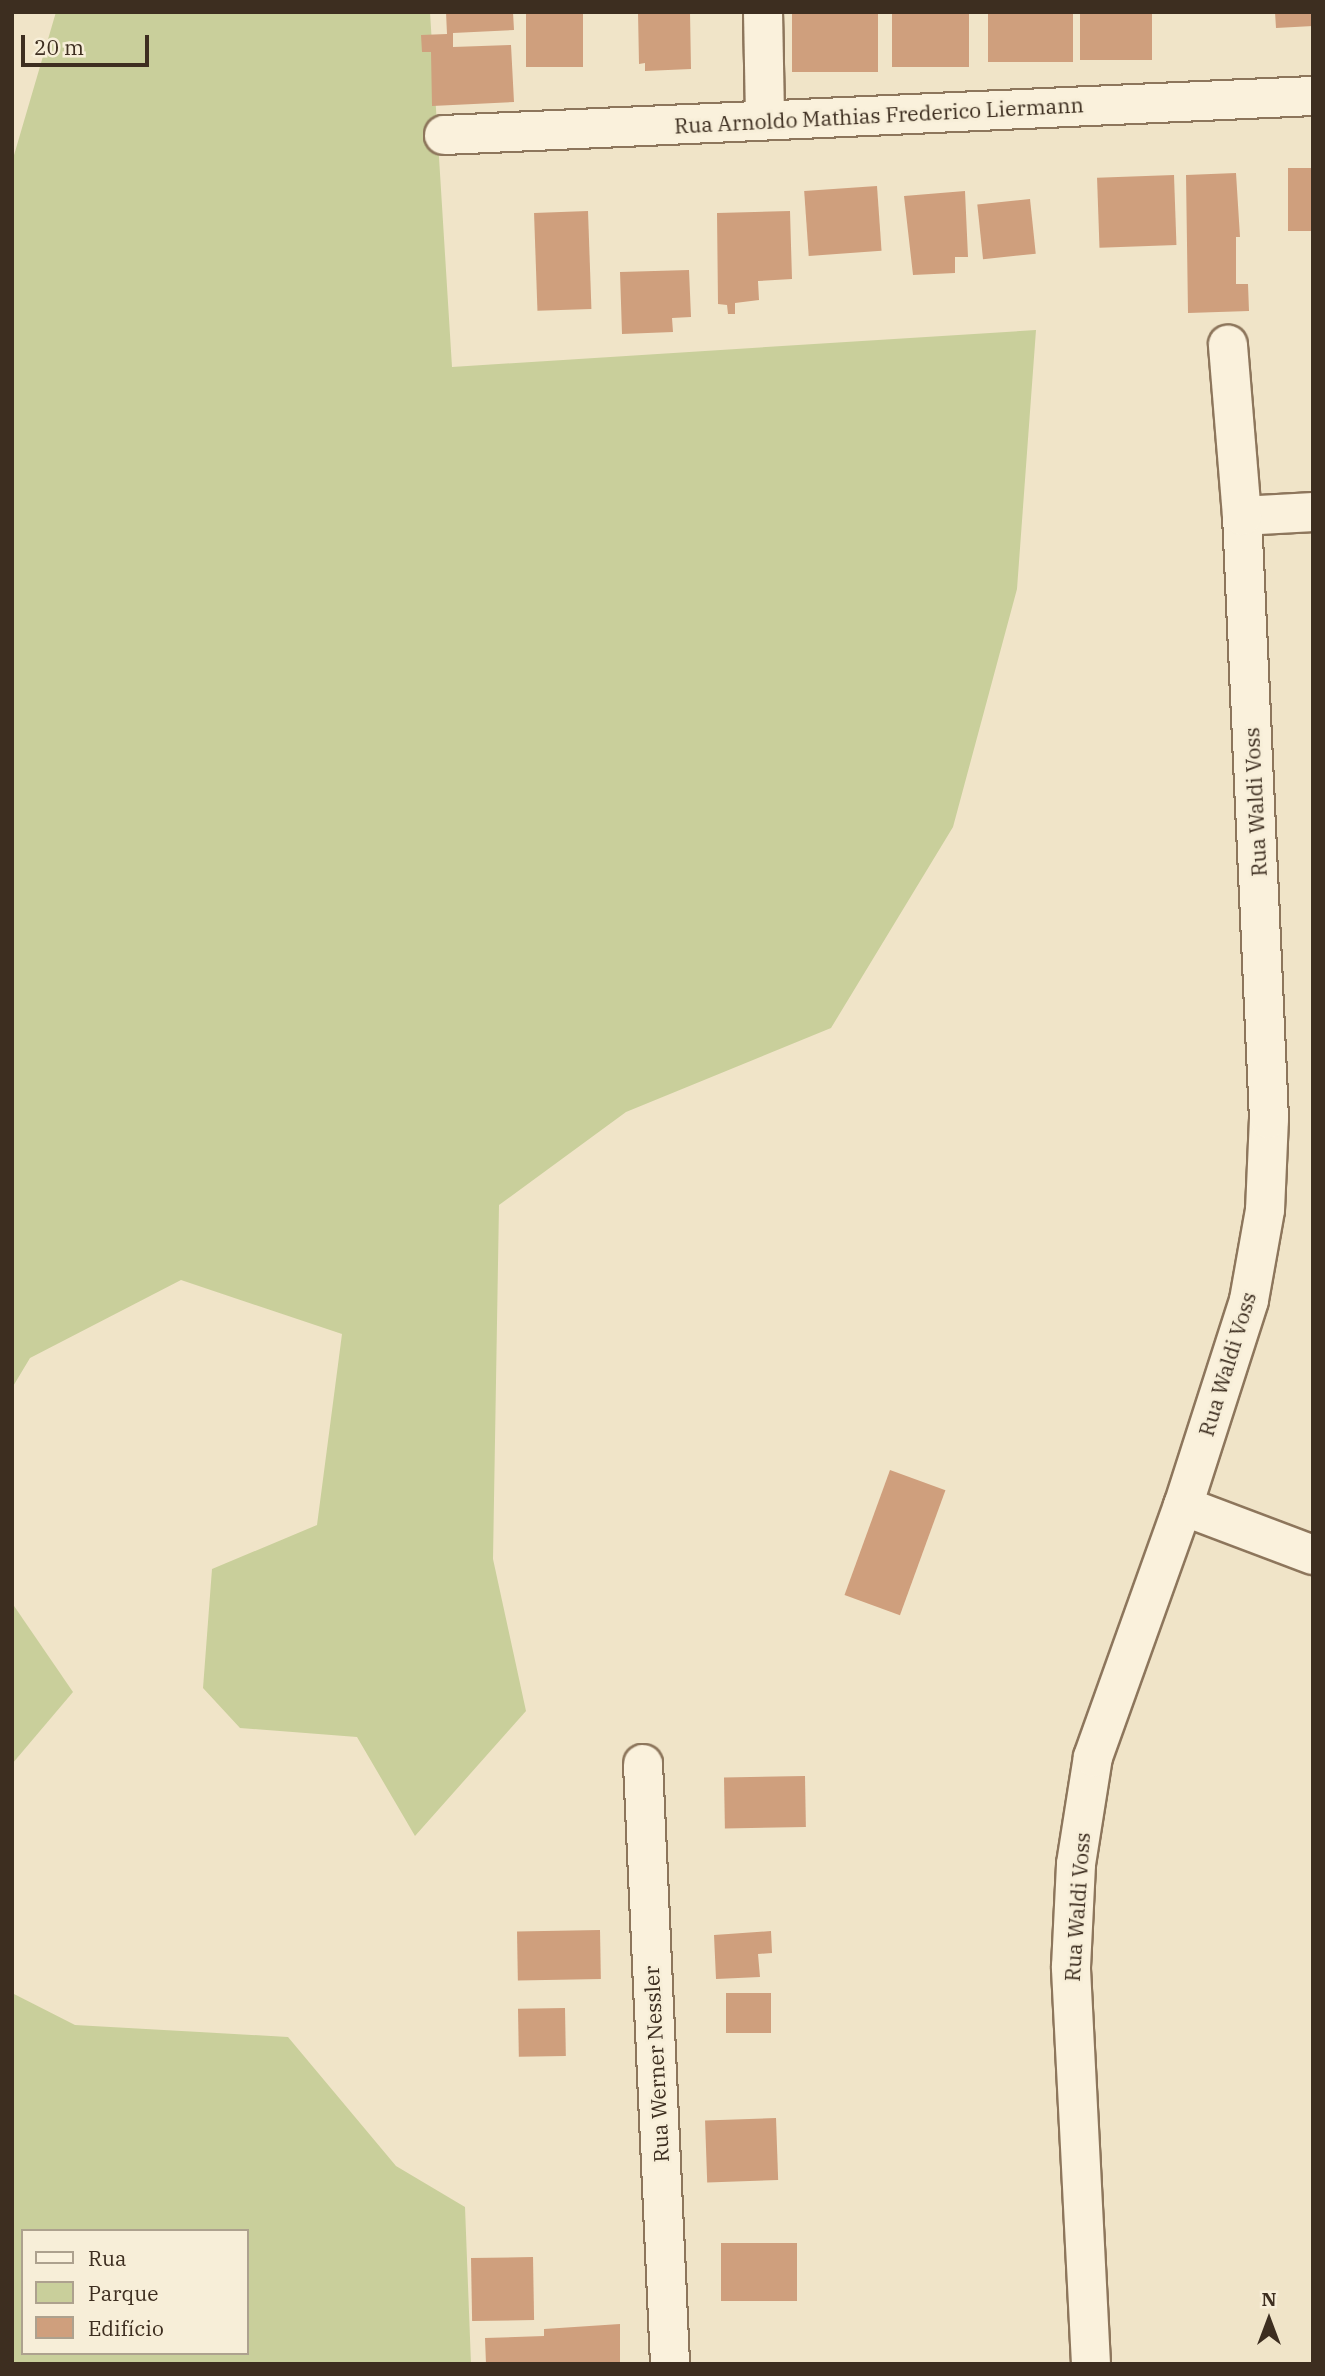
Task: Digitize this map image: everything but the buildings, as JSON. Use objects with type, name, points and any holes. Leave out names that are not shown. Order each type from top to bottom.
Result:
[{"type":"street","points":[[763,12],[765,120]]},
{"type":"street","name":"Rua Arnoldo Mathias Frederico Liermann","points":[[444,135],[1313,96]]},
{"type":"street","name":"Rua Waldi Voss","points":[[1091,2364],[1070,1967],[1076,1864],[1093,1757],[1183,1506],[1249,1300],[1265,1210],[1269,1119],[1242,516],[1228,345]]},
{"type":"street","points":[[1242,516],[1313,512]]},
{"type":"street","points":[[1183,1506],[1313,1556]]},
{"type":"street","name":"Rua Werner Nessler","points":[[643,1763],[670,2364]]},
{"type":"green space","points":[[56,12],[430,12],[452,367],[1036,330],[1017,589],[953,827],[831,1028],[626,1112],[499,1205],[493,1559],[526,1711],[415,1836],[357,1737],[240,1728],[203,1688],[212,1569],[317,1525],[342,1334],[181,1280],[30,1358],[12,1388],[12,162]]},
{"type":"green space","points":[[12,1603],[73,1692],[12,1764]]},
{"type":"green space","points":[[12,1993],[75,2025],[288,2037],[396,2166],[465,2207],[471,2364],[12,2364]]}]
